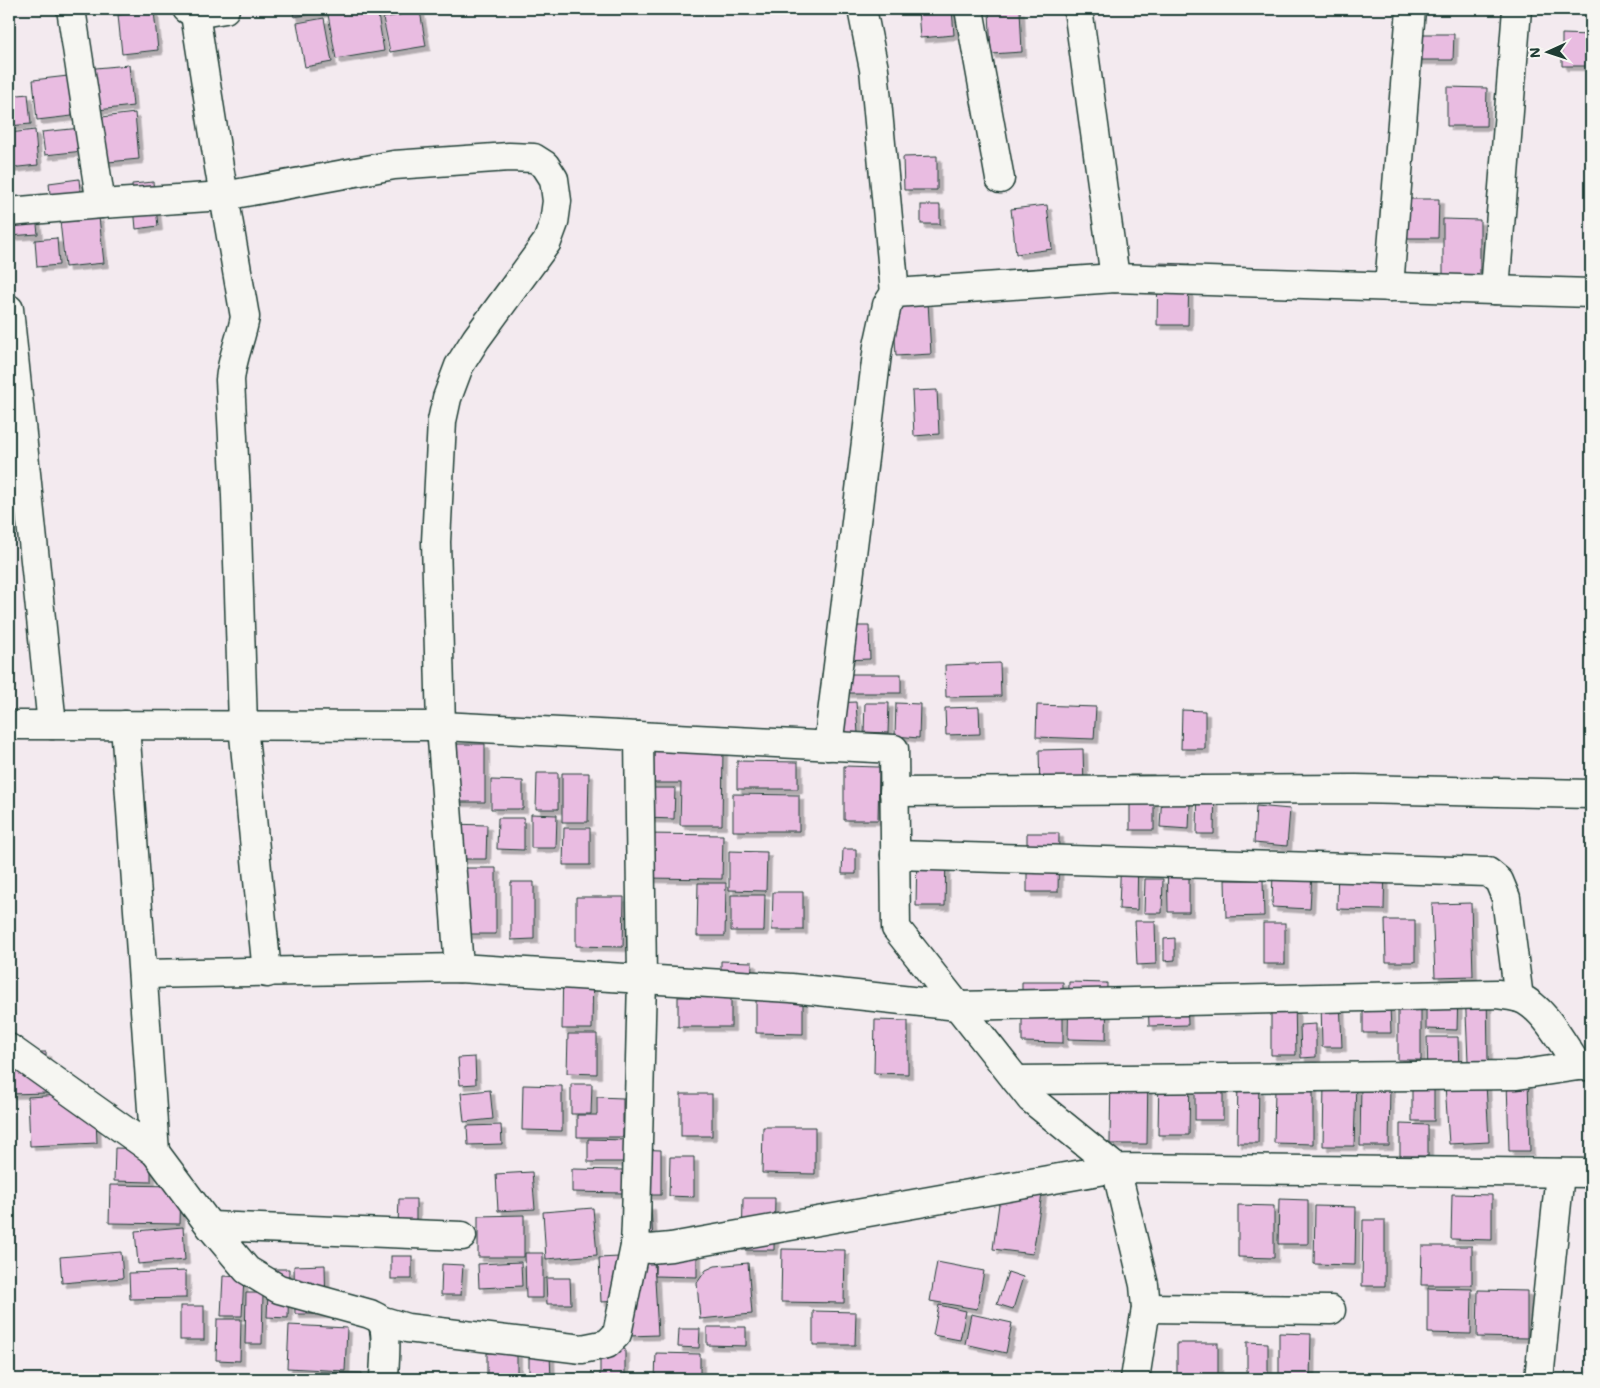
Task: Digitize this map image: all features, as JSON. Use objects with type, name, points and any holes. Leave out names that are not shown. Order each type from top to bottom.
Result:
[{"type":"street","points":[[71,9],[102,204]]},
{"type":"street","points":[[225,9],[191,11],[246,317],[242,336],[235,351],[230,380],[236,496],[243,725],[266,972]]},
{"type":"street","points":[[828,746],[878,346],[887,305],[895,293],[874,69],[862,9]]},
{"type":"street","points":[[970,9],[1000,179]]},
{"type":"street","points":[[1078,9],[1115,278]]},
{"type":"street","points":[[1389,287],[1411,9]]},
{"type":"street","points":[[1495,290],[1517,9]]},
{"type":"street","points":[[9,212],[224,196],[394,166],[509,157],[534,158],[545,164],[554,179],[557,201],[554,223],[547,242],[459,366],[447,398],[442,421],[436,542],[441,726],[459,968]]},
{"type":"street","points":[[895,293],[1115,278],[1591,293]]},
{"type":"street","points":[[9,316],[52,725]]},
{"type":"street","points":[[9,725],[441,726],[894,749],[896,928],[1031,1099],[1116,1168],[1144,1285],[1146,1308],[1135,1379]]},
{"type":"street","points":[[125,725],[155,1152]]},
{"type":"street","points":[[9,1048],[155,1152],[210,1226],[247,1270],[279,1289],[370,1314],[380,1320],[407,1328],[582,1349],[607,1344],[617,1334],[635,1246],[642,979],[639,736]]},
{"type":"street","points":[[894,792],[1356,789],[1591,794]]},
{"type":"street","points":[[895,855],[1488,872],[1499,881],[1506,898],[1520,998]]},
{"type":"street","points":[[143,974],[459,968],[791,988],[958,1006],[1497,994],[1520,998],[1533,1005],[1585,1066]]},
{"type":"street","points":[[1016,1080],[1517,1075],[1585,1066]]},
{"type":"street","points":[[635,1246],[650,1249],[671,1247],[1116,1168],[1591,1173]]},
{"type":"street","points":[[1539,1379],[1560,1173]]},
{"type":"street","points":[[210,1226],[462,1236]]},
{"type":"street","points":[[1146,1308],[1331,1310]]},
{"type":"street","points":[[380,1320],[384,1327],[385,1335],[384,1379]]},
{"type":"building","points":[[292,9],[324,9],[325,12],[294,17]]},
{"type":"building","points":[[327,9],[377,9],[384,51],[336,59]]},
{"type":"building","points":[[918,9],[952,9],[954,35],[920,38]]},
{"type":"building","points":[[1020,10],[1022,52],[991,54],[989,12]]},
{"type":"building","points":[[154,11],[158,50],[122,54],[118,15]]},
{"type":"building","points":[[420,11],[426,46],[390,52],[383,18]]},
{"type":"building","points":[[324,18],[332,62],[305,67],[297,23]]},
{"type":"building","points":[[1417,34],[1454,34],[1453,60],[1417,60]]},
{"type":"building","points":[[1562,34],[1591,35],[1591,66],[1562,66]]},
{"type":"building","points":[[129,65],[133,106],[89,111],[85,69]]},
{"type":"building","points":[[68,76],[72,116],[37,120],[33,80]]},
{"type":"building","points":[[1447,87],[1487,88],[1486,126],[1447,126]]},
{"type":"building","points":[[28,94],[31,124],[9,126],[9,96]]},
{"type":"building","points":[[135,113],[139,159],[98,163],[94,118]]},
{"type":"building","points":[[81,128],[83,151],[45,155],[42,132]]},
{"type":"building","points":[[35,130],[38,165],[9,168],[9,133]]},
{"type":"building","points":[[937,156],[937,190],[904,190],[903,157]]},
{"type":"building","points":[[79,179],[82,213],[52,216],[49,183]]},
{"type":"building","points":[[153,182],[158,226],[136,229],[132,184]]},
{"type":"building","points":[[34,198],[38,234],[9,236],[9,201]]},
{"type":"building","points":[[1405,199],[1439,199],[1438,238],[1405,238]]},
{"type":"building","points":[[921,205],[940,205],[940,224],[921,224]]},
{"type":"building","points":[[1047,205],[1052,249],[1016,254],[1011,209]]},
{"type":"building","points":[[99,217],[104,263],[65,267],[60,221]]},
{"type":"building","points":[[1443,219],[1480,220],[1480,275],[1443,275]]},
{"type":"building","points":[[57,238],[59,265],[37,267],[35,240]]},
{"type":"building","points":[[1158,263],[1189,264],[1188,325],[1157,325]]},
{"type":"building","points":[[928,302],[931,354],[896,356],[893,304]]},
{"type":"building","points":[[937,390],[939,434],[914,436],[912,391]]},
{"type":"building","points":[[841,626],[869,626],[870,659],[841,660]]},
{"type":"building","points":[[1000,663],[1001,696],[946,697],[945,665]]},
{"type":"building","points":[[846,674],[901,674],[901,693],[846,693]]},
{"type":"building","points":[[856,702],[858,734],[836,735],[834,703]]},
{"type":"building","points":[[865,703],[889,703],[888,733],[864,732]]},
{"type":"building","points":[[896,703],[920,704],[919,738],[895,736]]},
{"type":"building","points":[[1037,705],[1096,707],[1094,739],[1036,737]]},
{"type":"building","points":[[979,707],[980,734],[946,735],[945,708]]},
{"type":"building","points":[[1182,710],[1205,711],[1205,749],[1181,749]]},
{"type":"building","points":[[448,744],[485,744],[485,802],[447,802]]},
{"type":"building","points":[[647,747],[723,748],[722,825],[680,825],[681,783],[646,783]]},
{"type":"building","points":[[1083,749],[1084,789],[1040,790],[1039,750]]},
{"type":"building","points":[[737,761],[798,762],[798,789],[737,789]]},
{"type":"building","points":[[844,766],[879,767],[878,820],[844,820]]},
{"type":"building","points":[[537,773],[558,773],[558,809],[536,809]]},
{"type":"building","points":[[562,773],[589,773],[588,822],[562,822]]},
{"type":"building","points":[[1130,775],[1154,775],[1154,830],[1130,830]]},
{"type":"building","points":[[1198,775],[1215,776],[1214,834],[1197,834]]},
{"type":"building","points":[[1163,776],[1191,778],[1189,829],[1160,827]]},
{"type":"building","points":[[491,780],[523,781],[523,809],[491,809]]},
{"type":"building","points":[[647,788],[675,788],[674,819],[646,818]]},
{"type":"building","points":[[733,794],[799,795],[799,831],[733,831]]},
{"type":"building","points":[[1256,806],[1290,809],[1287,846],[1254,843]]},
{"type":"building","points":[[531,814],[557,815],[556,848],[531,848]]},
{"type":"building","points":[[498,818],[524,818],[524,850],[497,849]]},
{"type":"building","points":[[450,824],[487,825],[486,859],[449,859]]},
{"type":"building","points":[[564,828],[590,828],[590,865],[563,865]]},
{"type":"building","points":[[1027,833],[1059,833],[1058,892],[1027,892]]},
{"type":"building","points":[[646,834],[723,835],[722,879],[646,878]]},
{"type":"building","points":[[843,849],[856,849],[856,874],[842,874]]},
{"type":"building","points":[[1167,849],[1189,849],[1189,912],[1168,912]]},
{"type":"building","points":[[729,851],[767,852],[766,891],[729,890]]},
{"type":"building","points":[[917,851],[946,851],[945,906],[916,906]]},
{"type":"building","points":[[1121,853],[1138,853],[1137,910],[1119,909]]},
{"type":"building","points":[[1338,857],[1385,858],[1384,910],[1337,909]]},
{"type":"building","points":[[460,868],[496,868],[496,934],[459,934]]},
{"type":"building","points":[[1273,870],[1312,872],[1310,909],[1272,907]]},
{"type":"building","points":[[1145,879],[1163,879],[1162,913],[1144,913]]},
{"type":"building","points":[[1225,880],[1263,880],[1264,916],[1226,917]]},
{"type":"building","points":[[511,882],[534,882],[534,939],[511,940]]},
{"type":"building","points":[[698,883],[726,883],[725,936],[697,936]]},
{"type":"building","points":[[773,892],[803,892],[803,930],[772,930]]},
{"type":"building","points":[[731,895],[765,895],[764,931],[731,931]]},
{"type":"building","points":[[576,897],[624,897],[623,947],[576,946]]},
{"type":"building","points":[[1471,903],[1473,976],[1435,977],[1432,904]]},
{"type":"building","points":[[1385,920],[1415,920],[1415,962],[1386,962]]},
{"type":"building","points":[[1135,921],[1155,921],[1156,964],[1137,965]]},
{"type":"building","points":[[1263,923],[1285,923],[1285,964],[1263,964]]},
{"type":"building","points":[[1175,938],[1175,960],[1164,961],[1164,939]]},
{"type":"building","points":[[563,961],[593,962],[592,1029],[562,1029]]},
{"type":"building","points":[[721,961],[752,962],[751,992],[721,992]]},
{"type":"building","points":[[1022,982],[1063,982],[1063,1043],[1022,1042]]},
{"type":"building","points":[[1069,982],[1107,983],[1106,1040],[1068,1039]]},
{"type":"building","points":[[1487,989],[1488,1061],[1468,1061],[1465,990]]},
{"type":"building","points":[[1426,990],[1458,991],[1457,1030],[1426,1029]]},
{"type":"building","points":[[1295,996],[1296,1055],[1271,1055],[1271,997]]},
{"type":"building","points":[[678,997],[731,997],[731,1027],[678,1027]]},
{"type":"building","points":[[1187,997],[1188,1025],[1149,1026],[1148,998]]},
{"type":"building","points":[[1321,999],[1340,999],[1342,1047],[1322,1047]]},
{"type":"building","points":[[756,1000],[803,1001],[803,1034],[756,1033]]},
{"type":"building","points":[[1398,1004],[1421,1004],[1421,1060],[1398,1060]]},
{"type":"building","points":[[1390,1005],[1391,1033],[1363,1033],[1363,1006]]},
{"type":"building","points":[[875,1020],[908,1021],[908,1074],[874,1073]]},
{"type":"building","points":[[1316,1024],[1316,1057],[1301,1058],[1300,1025]]},
{"type":"building","points":[[568,1034],[597,1034],[597,1074],[567,1073]]},
{"type":"building","points":[[1427,1037],[1458,1037],[1459,1072],[1428,1073]]},
{"type":"building","points":[[9,1052],[46,1052],[47,1093],[9,1094]]},
{"type":"building","points":[[475,1057],[476,1084],[460,1085],[458,1058]]},
{"type":"building","points":[[1111,1066],[1148,1067],[1147,1144],[1110,1144]]},
{"type":"building","points":[[1159,1072],[1190,1072],[1189,1135],[1158,1135]]},
{"type":"building","points":[[1238,1078],[1259,1078],[1258,1143],[1237,1143]]},
{"type":"building","points":[[1195,1080],[1223,1080],[1223,1120],[1195,1120]]},
{"type":"building","points":[[1528,1080],[1530,1151],[1509,1151],[1507,1081]]},
{"type":"building","points":[[1324,1082],[1356,1082],[1354,1146],[1323,1146]]},
{"type":"building","points":[[1412,1082],[1434,1082],[1434,1121],[1412,1121]]},
{"type":"building","points":[[1486,1083],[1489,1142],[1449,1144],[1445,1085]]},
{"type":"building","points":[[571,1084],[592,1084],[591,1114],[571,1114]]},
{"type":"building","points":[[1361,1084],[1390,1084],[1389,1146],[1360,1146]]},
{"type":"building","points":[[523,1085],[562,1086],[562,1131],[522,1130]]},
{"type":"building","points":[[1275,1086],[1313,1087],[1313,1144],[1274,1143]]},
{"type":"building","points":[[490,1090],[493,1119],[464,1122],[461,1093]]},
{"type":"building","points":[[95,1093],[97,1143],[30,1146],[28,1097]]},
{"type":"building","points":[[681,1094],[712,1094],[712,1136],[681,1136]]},
{"type":"building","points":[[597,1097],[623,1098],[623,1137],[577,1137],[577,1115],[597,1115]]},
{"type":"building","points":[[1400,1124],[1428,1125],[1428,1156],[1400,1156]]},
{"type":"building","points":[[501,1125],[502,1144],[468,1145],[467,1126]]},
{"type":"building","points":[[763,1127],[815,1127],[815,1174],[762,1173]]},
{"type":"building","points":[[588,1139],[626,1140],[626,1162],[588,1162]]},
{"type":"building","points":[[115,1148],[151,1149],[151,1182],[114,1181]]},
{"type":"building","points":[[636,1149],[661,1150],[661,1195],[636,1195]]},
{"type":"building","points":[[670,1157],[694,1157],[694,1197],[669,1196]]},
{"type":"building","points":[[572,1169],[623,1170],[623,1193],[572,1192]]},
{"type":"building","points":[[532,1172],[535,1209],[498,1211],[496,1174]]},
{"type":"building","points":[[1003,1174],[1044,1180],[1033,1254],[993,1249]]},
{"type":"building","points":[[110,1185],[181,1186],[180,1224],[109,1223]]},
{"type":"building","points":[[1452,1194],[1492,1195],[1492,1240],[1451,1239]]},
{"type":"building","points":[[743,1198],[775,1198],[774,1250],[742,1250]]},
{"type":"building","points":[[399,1199],[416,1199],[416,1226],[398,1226]]},
{"type":"building","points":[[1279,1199],[1308,1200],[1308,1244],[1278,1244]]},
{"type":"building","points":[[651,1205],[658,1335],[629,1336],[622,1207]]},
{"type":"building","points":[[1238,1205],[1274,1206],[1274,1258],[1238,1257]]},
{"type":"building","points":[[1315,1206],[1356,1207],[1355,1265],[1314,1264]]},
{"type":"building","points":[[593,1208],[597,1255],[546,1259],[543,1212]]},
{"type":"building","points":[[524,1215],[524,1257],[478,1257],[478,1216]]},
{"type":"building","points":[[1363,1220],[1385,1220],[1385,1286],[1362,1286]]},
{"type":"building","points":[[183,1227],[185,1260],[138,1264],[135,1231]]},
{"type":"building","points":[[656,1243],[697,1243],[697,1277],[655,1276]]},
{"type":"building","points":[[1422,1246],[1472,1246],[1472,1285],[1421,1285]]},
{"type":"building","points":[[782,1249],[845,1250],[844,1303],[781,1302]]},
{"type":"building","points":[[121,1252],[123,1278],[62,1283],[60,1257]]},
{"type":"building","points":[[525,1253],[543,1253],[543,1298],[526,1298]]},
{"type":"building","points":[[391,1256],[412,1256],[412,1279],[391,1279]]},
{"type":"building","points":[[619,1257],[622,1301],[601,1302],[599,1258]]},
{"type":"building","points":[[521,1262],[522,1286],[479,1288],[478,1264]]},
{"type":"building","points":[[937,1262],[984,1271],[977,1309],[930,1301]]},
{"type":"building","points":[[748,1263],[752,1314],[700,1319],[697,1283],[706,1270],[715,1266]]},
{"type":"building","points":[[442,1264],[463,1265],[461,1295],[441,1295]]},
{"type":"building","points":[[325,1265],[326,1314],[295,1314],[294,1266]]},
{"type":"building","points":[[269,1269],[289,1269],[288,1318],[267,1317]]},
{"type":"building","points":[[186,1271],[186,1298],[130,1299],[129,1273]]},
{"type":"building","points":[[1008,1272],[1023,1277],[1013,1309],[997,1304]]},
{"type":"building","points":[[223,1276],[244,1277],[242,1316],[221,1316]]},
{"type":"building","points":[[546,1278],[570,1278],[571,1304],[547,1304]]},
{"type":"building","points":[[1428,1288],[1472,1289],[1471,1334],[1428,1333]]},
{"type":"building","points":[[1478,1290],[1527,1291],[1527,1338],[1477,1337]]},
{"type":"building","points":[[246,1293],[263,1293],[262,1344],[245,1344]]},
{"type":"building","points":[[939,1305],[966,1311],[960,1340],[933,1335]]},
{"type":"building","points":[[180,1306],[204,1306],[204,1340],[180,1340]]},
{"type":"building","points":[[813,1311],[856,1312],[855,1345],[813,1345]]},
{"type":"building","points":[[971,1314],[1012,1323],[1006,1353],[965,1344]]},
{"type":"building","points":[[217,1319],[241,1319],[240,1361],[216,1360]]},
{"type":"building","points":[[289,1325],[347,1328],[345,1371],[287,1368]]},
{"type":"building","points":[[707,1327],[746,1327],[746,1346],[707,1345]]},
{"type":"building","points":[[679,1329],[700,1329],[699,1348],[678,1347]]},
{"type":"building","points":[[1279,1333],[1311,1334],[1310,1379],[1279,1379]]},
{"type":"building","points":[[1247,1342],[1268,1343],[1268,1379],[1247,1379]]},
{"type":"building","points":[[1177,1343],[1218,1343],[1218,1379],[1177,1379]]},
{"type":"building","points":[[625,1349],[625,1379],[600,1379],[600,1350]]},
{"type":"building","points":[[487,1353],[517,1353],[517,1379],[487,1379]]},
{"type":"building","points":[[656,1353],[700,1354],[700,1379],[655,1379]]},
{"type":"building","points":[[529,1355],[550,1355],[551,1379],[529,1379]]},
{"type":"building","points":[[320,1372],[362,1373],[361,1379],[320,1379]]},
{"type":"building","points":[[475,1375],[475,1379],[446,1379],[446,1377]]}]
